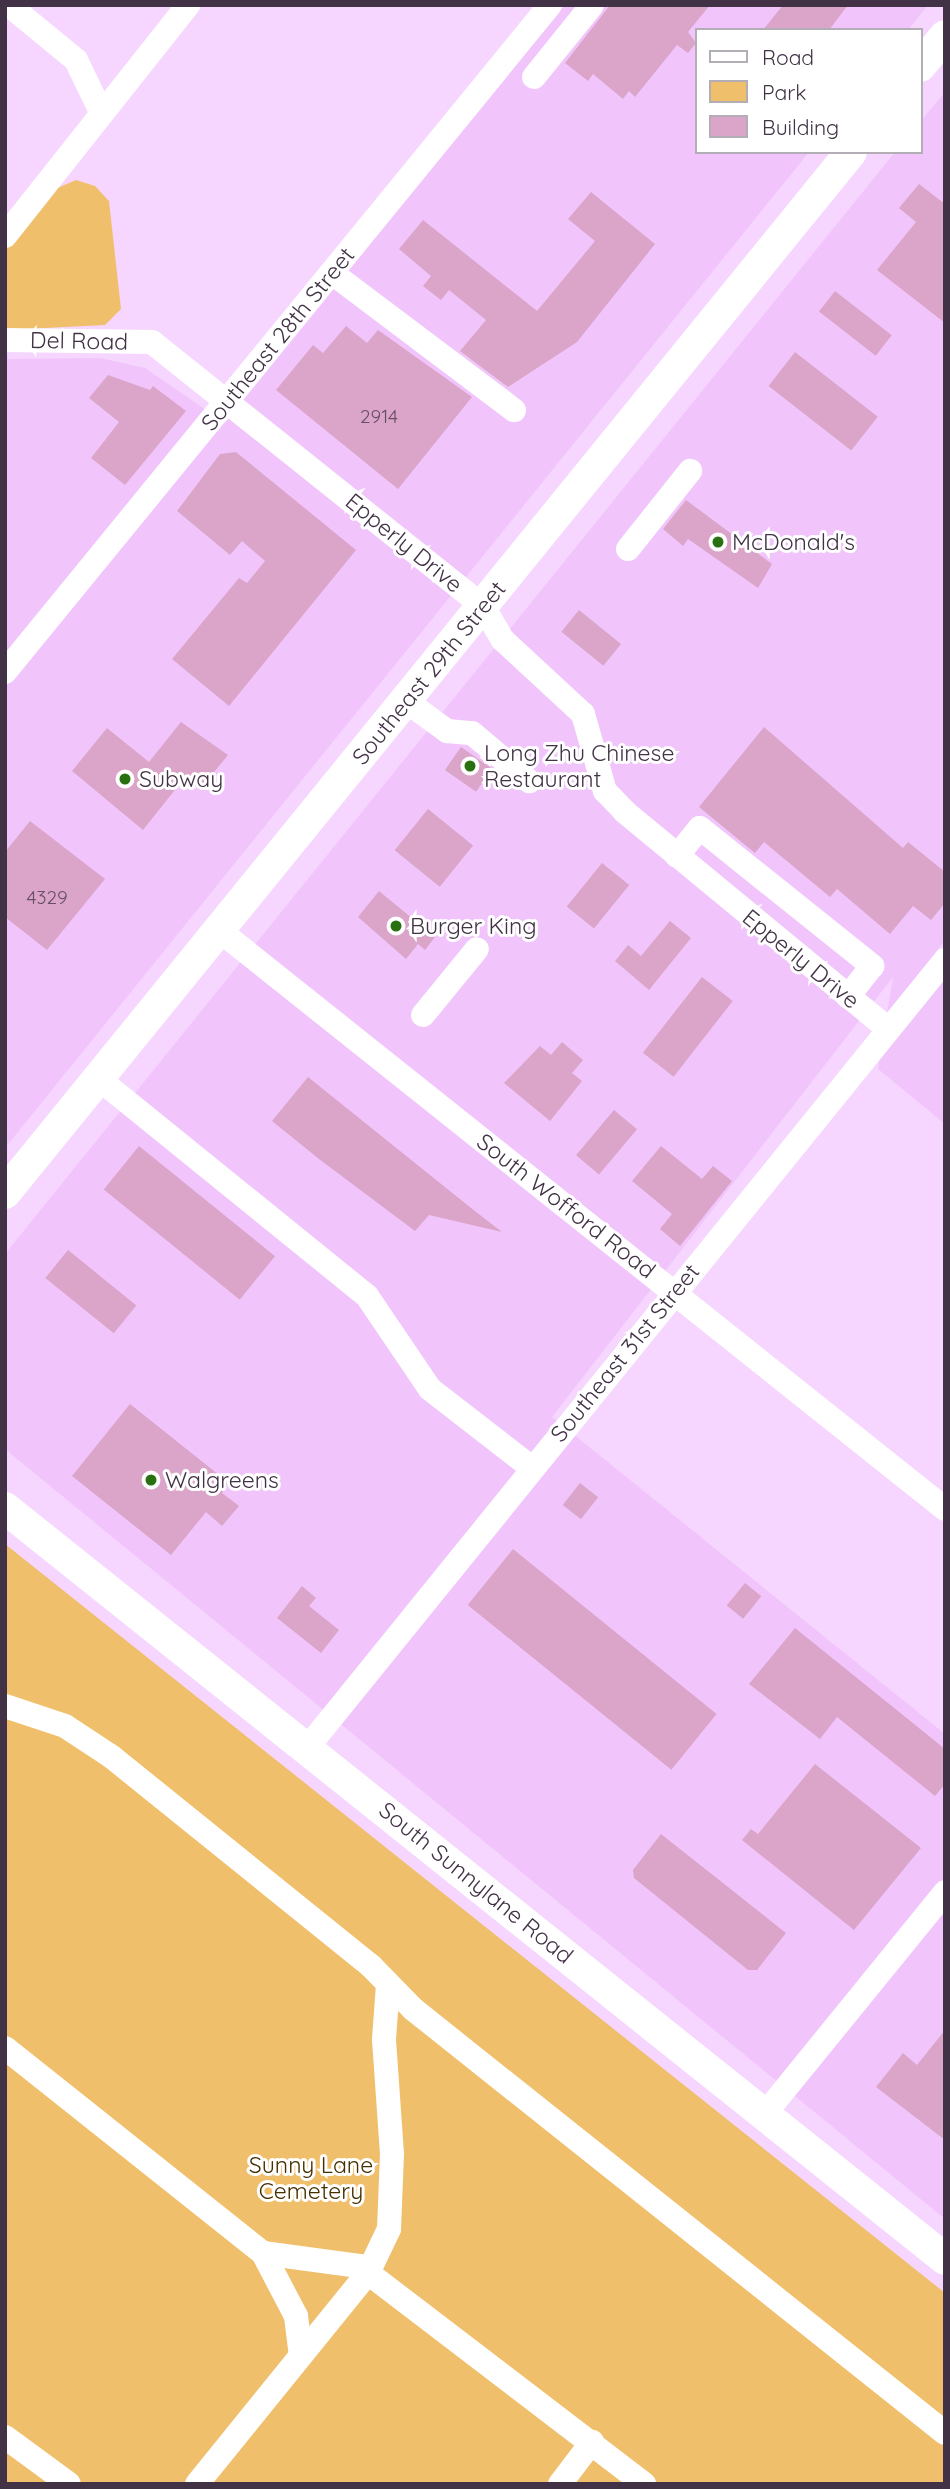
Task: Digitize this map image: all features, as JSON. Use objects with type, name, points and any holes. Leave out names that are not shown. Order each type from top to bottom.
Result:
[{"type":"main road","points":[[922,64],[945,36]]},
{"type":"main road","name":"Southeast 29th Street","points":[[5,1193],[849,154]]},
{"type":"main road","name":"South Sunnylane Road","points":[[5,1508],[945,2259]]},
{"type":"street","points":[[9,5],[76,60],[95,87],[101,112]]},
{"type":"street","points":[[5,236],[188,5]]},
{"type":"street","name":"Southeast 28th Street","points":[[5,672],[229,402],[550,5]]},
{"type":"street","points":[[534,78],[592,5]]},
{"type":"street","points":[[332,273],[514,410]]},
{"type":"street","name":"Del Road","points":[[5,341],[152,342]]},
{"type":"street","name":"Epperly Drive","points":[[152,342],[483,606],[503,640],[583,714],[605,791],[724,896],[888,1029]]},
{"type":"street","points":[[628,549],[690,471]]},
{"type":"street","points":[[406,701],[447,731],[472,733],[529,781]]},
{"type":"street","points":[[677,856],[700,828],[872,967],[848,997]]},
{"type":"street","points":[[724,896],[748,867]]},
{"type":"street","points":[[792,952],[817,922]]},
{"type":"street","name":"South Wofford Road","points":[[220,931],[945,1508]]},
{"type":"street","points":[[423,1015],[477,949]]},
{"type":"street","name":"Southeast 31st Street","points":[[307,1748],[945,960]]},
{"type":"street","points":[[99,1079],[367,1296],[430,1389],[532,1468]]},
{"type":"street","points":[[5,1706],[65,1726],[112,1756],[388,1985],[945,2433]]},
{"type":"street","points":[[764,2115],[945,1892]]},
{"type":"street","points":[[197,2484],[368,2273],[389,2229],[392,2154],[384,2039],[388,1985]]},
{"type":"street","points":[[6,2054],[29,2061],[263,2253],[296,2316],[301,2354]]},
{"type":"street","points":[[263,2253],[359,2266],[644,2484]]},
{"type":"street","points":[[5,2437],[69,2484]]},
{"type":"street","points":[[560,2484],[592,2442]]},
{"type":"shaded area","points":[[565,5],[928,5],[910,28],[694,28],[694,154],[807,154],[5,1148],[5,359],[100,358],[145,368],[225,423]]},
{"type":"shaded area","points":[[945,92],[945,940],[935,953],[945,961],[945,1124],[878,1069],[893,977],[552,1417],[945,1734],[945,2219],[5,1449],[5,1254],[893,154],[922,154],[922,120]]},
{"type":"green space","points":[[76,180],[95,186],[109,201],[121,309],[105,325],[5,330],[5,248],[53,190]]},
{"type":"green space","name":"Sunny Lane Cemetery","points":[[5,1544],[945,2293],[945,2484],[5,2484]]},
{"type":"building","points":[[610,5],[710,5],[688,32],[694,40],[694,46],[688,53],[677,45],[635,97],[629,91],[623,99],[593,74],[588,81],[565,63]]},
{"type":"building","points":[[783,5],[848,5],[831,28],[765,28]]},
{"type":"building","points":[[919,184],[945,204],[945,323],[877,270],[916,222],[899,208]]},
{"type":"building","points":[[591,192],[655,244],[577,342],[508,387],[460,351],[486,320],[449,290],[441,300],[423,286],[431,276],[399,249],[423,220],[537,311],[595,241],[568,219]]},
{"type":"building","points":[[835,291],[892,335],[876,356],[819,311]]},
{"type":"building","points":[[346,326],[367,343],[378,330],[472,397],[398,489],[276,390],[313,345],[323,353]]},
{"type":"building","points":[[795,352],[878,417],[851,451],[769,386]]},
{"type":"building","points":[[108,375],[150,390],[153,386],[186,411],[125,485],[91,458],[119,422],[89,398]]},
{"type":"building","points":[[236,452],[356,550],[229,706],[172,659],[239,578],[247,583],[265,561],[242,541],[230,555],[177,511],[220,454]]},
{"type":"building","name":"McDonald's","points":[[686,500],[772,564],[758,588],[688,539],[683,546],[663,529]]},
{"type":"building","points":[[579,610],[621,644],[603,666],[561,632]]},
{"type":"building","name":"Subway","points":[[181,722],[228,755],[201,788],[186,776],[143,830],[72,771],[107,728],[149,762]]},
{"type":"building","points":[[764,727],[903,848],[908,842],[945,872],[945,903],[931,920],[913,906],[890,934],[837,889],[830,897],[764,842],[755,853],[699,807]]},
{"type":"building","name":"Long Zhu Chinese Restaurant","points":[[461,747],[492,769],[476,792],[445,770]]},
{"type":"building","points":[[428,809],[473,846],[440,887],[395,850]]},
{"type":"building","points":[[30,821],[105,879],[47,950],[5,917],[5,852]]},
{"type":"building","points":[[602,863],[629,885],[594,929],[567,907]]},
{"type":"building","name":"Burger King","points":[[379,891],[435,937],[425,950],[418,944],[406,959],[358,917]]},
{"type":"building","points":[[670,921],[691,938],[649,990],[615,961],[628,945],[641,956]]},
{"type":"building","points":[[702,977],[733,1001],[674,1077],[643,1053]]},
{"type":"building","points":[[562,1042],[583,1060],[572,1073],[582,1081],[550,1121],[504,1083],[540,1046],[551,1055]]},
{"type":"building","points":[[308,1077],[502,1232],[429,1215],[415,1231],[319,1159],[272,1121]]},
{"type":"building","points":[[614,1110],[637,1129],[599,1174],[576,1155]]},
{"type":"building","points":[[139,1146],[275,1256],[240,1300],[104,1190]]},
{"type":"building","points":[[661,1146],[702,1179],[713,1166],[732,1181],[680,1246],[660,1229],[672,1214],[632,1181]]},
{"type":"building","points":[[68,1250],[136,1305],[114,1333],[45,1278]]},
{"type":"building","name":"Walgreens","points":[[130,1404],[229,1483],[222,1493],[239,1506],[222,1526],[206,1512],[171,1555],[72,1476]]},
{"type":"building","points":[[580,1483],[598,1497],[581,1519],[563,1505]]},
{"type":"building","points":[[513,1549],[717,1714],[671,1770],[468,1605]]},
{"type":"building","points":[[745,1583],[761,1596],[743,1619],[727,1606]]},
{"type":"building","points":[[302,1586],[316,1598],[309,1606],[339,1630],[321,1653],[277,1618]]},
{"type":"building","points":[[795,1628],[945,1749],[945,1784],[935,1796],[837,1717],[820,1739],[749,1684]]},
{"type":"building","points":[[815,1764],[921,1848],[854,1930],[742,1840],[751,1829],[758,1834]]},
{"type":"building","points":[[661,1834],[786,1933],[757,1970],[748,1970],[634,1878],[633,1870]]},
{"type":"building","points":[[945,2030],[945,2140],[876,2087],[903,2053],[917,2065]]},
{"type":"place","name":"McDonald's","points":[[718,542]]},
{"type":"place","name":"Long Zhu Chinese Restaurant","points":[[470,766]]},
{"type":"place","name":"Subway","points":[[125,779]]},
{"type":"place","name":"Burger King","points":[[396,926]]},
{"type":"place","name":"Walgreens","points":[[151,1480]]}]
